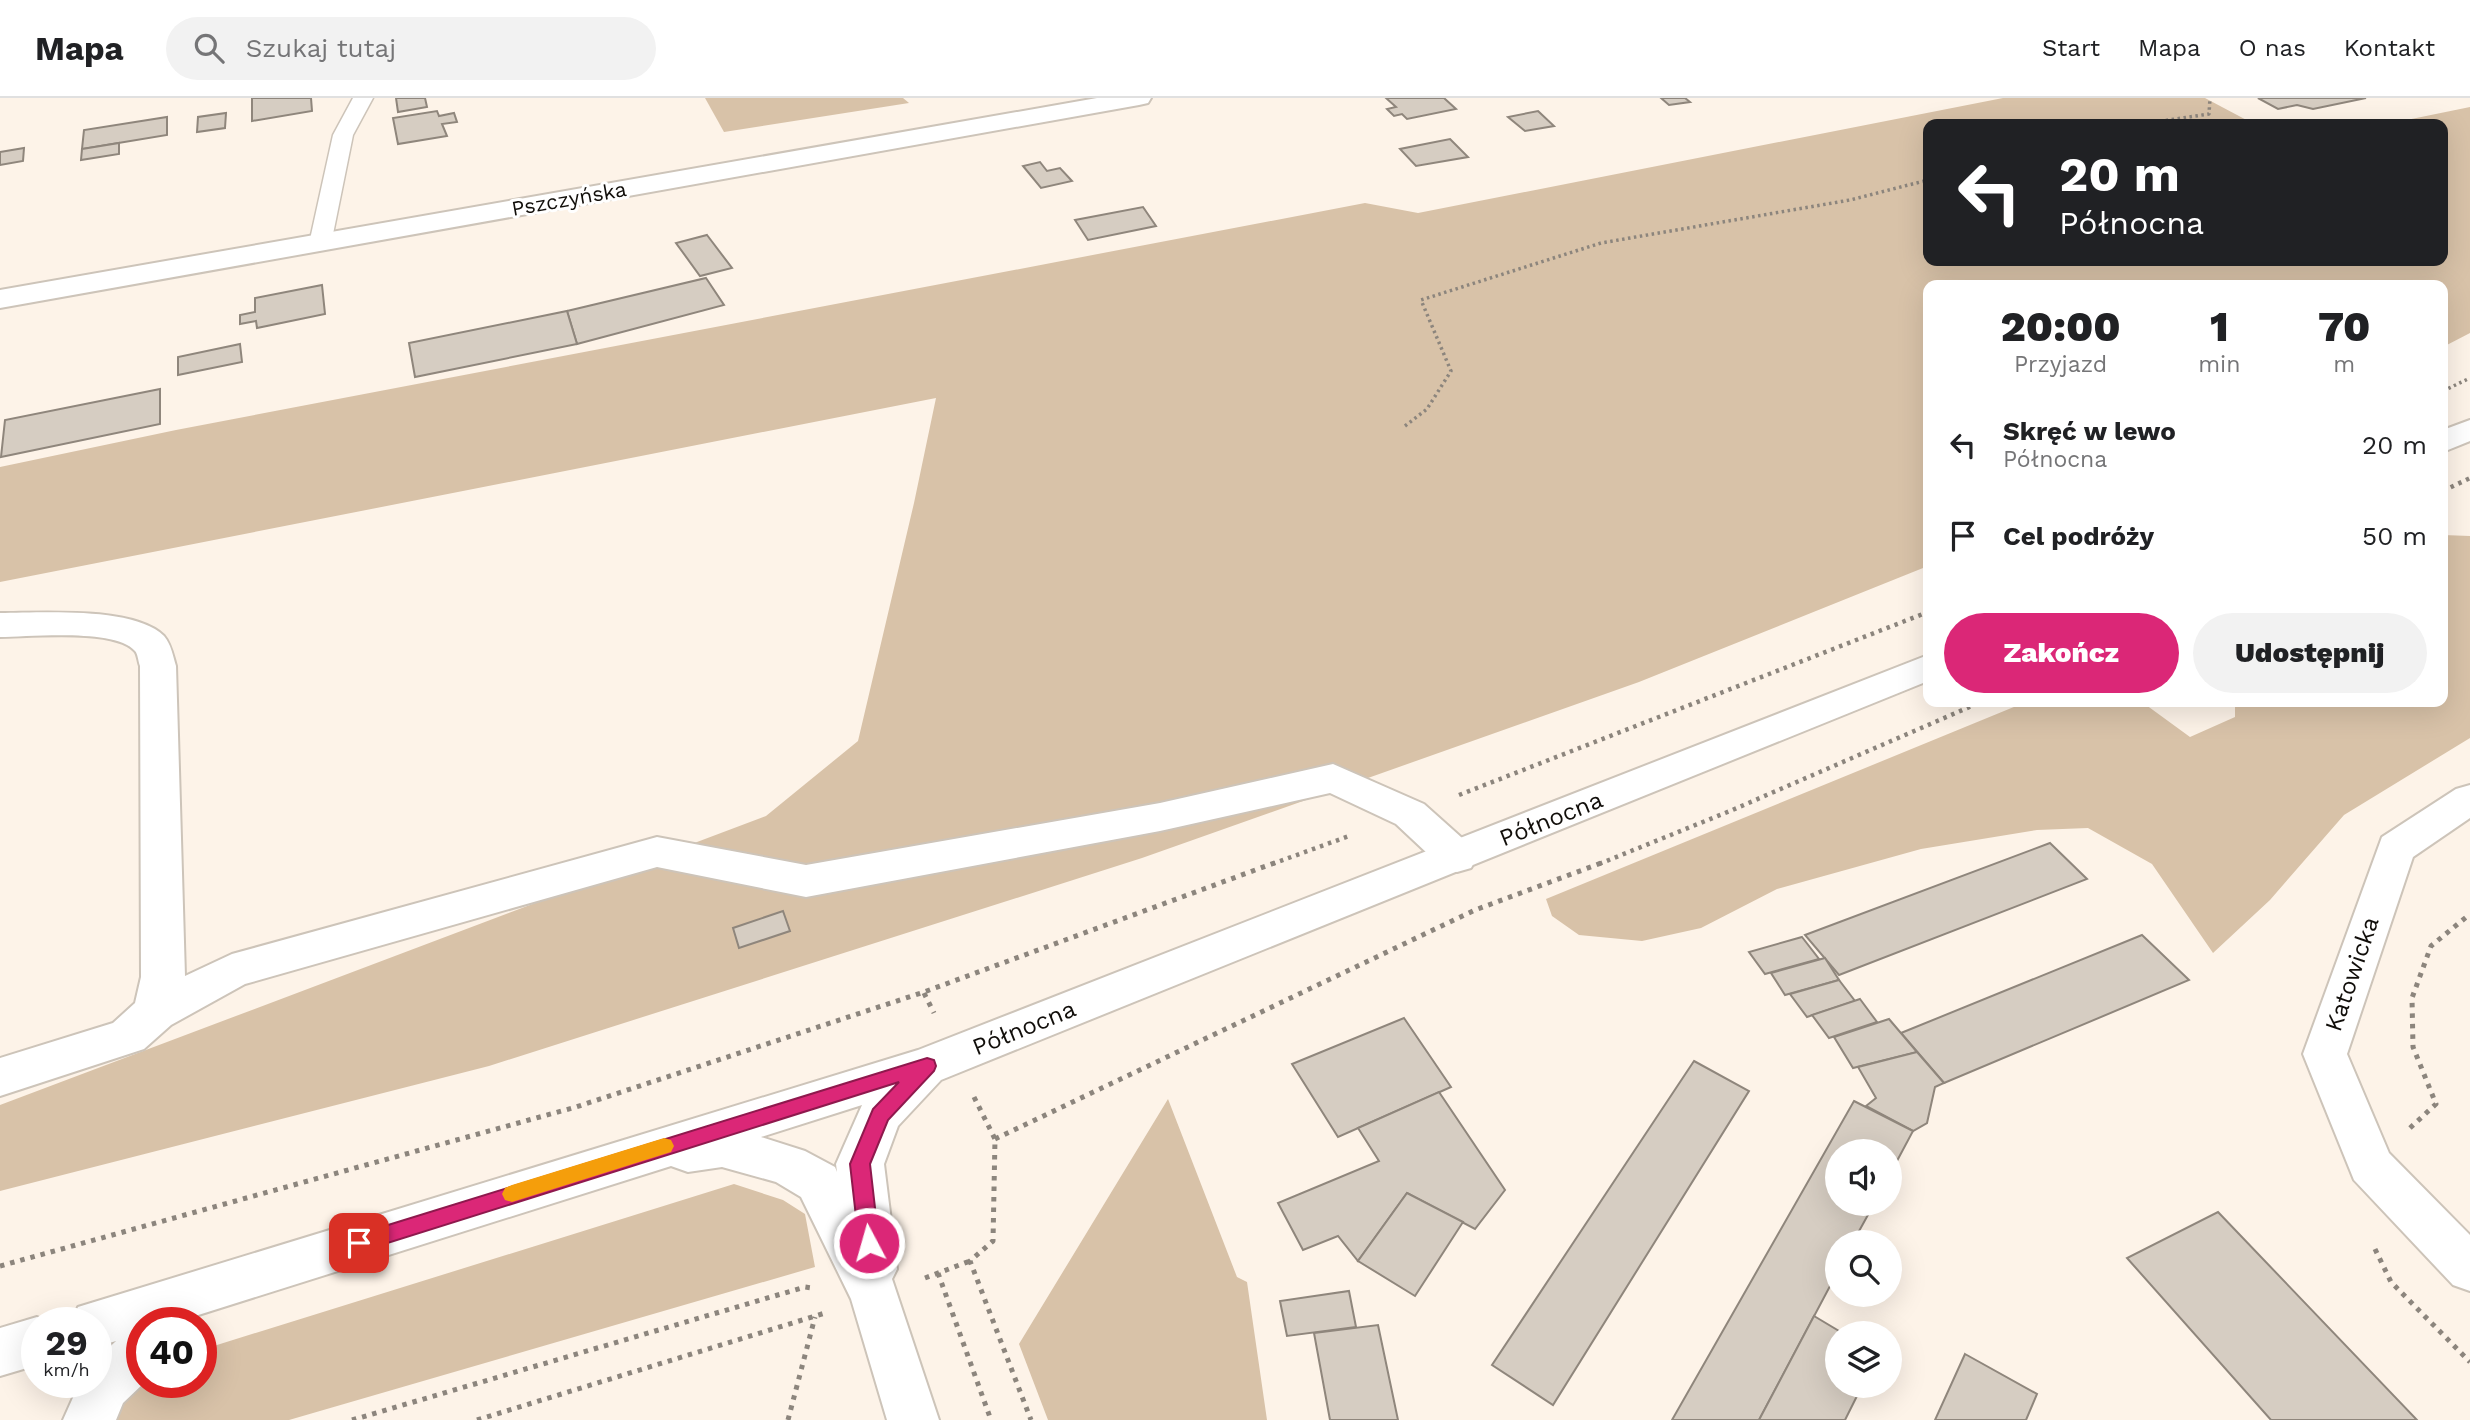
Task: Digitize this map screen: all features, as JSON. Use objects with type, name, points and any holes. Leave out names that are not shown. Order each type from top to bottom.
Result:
[{"type":"street","name":"Pszczyńska","points":[[0,299],[1139,98]]},
{"type":"street","points":[[2448,440],[2470,429]]},
{"type":"street","points":[[0,625],[106,627],[138,635],[153,647],[158,666],[163,977],[155,1012]]},
{"type":"street","name":"Północna","points":[[190,1307],[617,1160],[927,1066],[1923,669]]},
{"type":"street","points":[[0,1077],[128,1036],[155,1012],[232,971],[657,852],[806,881],[1160,817],[1333,778],[1410,814],[1457,857]]},
{"type":"street","name":"Katowicka","points":[[2470,799],[2396,848],[2325,1054],[2371,1166],[2470,1269]]},
{"type":"street","points":[[875,1296],[860,1164],[880,1115],[927,1066]]},
{"type":"street","points":[[617,1160],[722,1147],[788,1165],[818,1182],[875,1296],[912,1420]]},
{"type":"street","points":[[0,1352],[21,1346]]},
{"type":"street","points":[[89,1420],[104,1386],[126,1366]]},
{"type":"lane","points":[[320,243],[343,135],[363,98]]},
{"type":"path","points":[[2176,119],[2209,114],[2210,98]]},
{"type":"path","points":[[1405,425],[1427,409],[1451,371],[1421,300],[1601,243],[1850,200],[1923,181]]},
{"type":"path","points":[[2448,389],[2470,378]]},
{"type":"path","points":[[2448,489],[2470,478]]},
{"type":"path","points":[[0,1266],[576,1107],[924,992],[1410,814],[1923,614]]},
{"type":"path","points":[[992,1420],[938,1273],[970,1261],[993,1241],[995,1139],[1475,910],[1547,885],[1970,707]]},
{"type":"path","points":[[970,1261],[1031,1420]]},
{"type":"path","points":[[352,1420],[805,1287],[875,1296]]},
{"type":"path","points":[[477,1420],[815,1317],[788,1420]]},
{"type":"shaded area","points":[[705,98],[903,98],[909,103],[724,132]]},
{"type":"shaded area","points":[[2003,98],[2205,98],[2245,119],[1923,119],[1923,266],[2448,266],[2448,119],[2411,119],[2470,107],[2470,333],[2448,344],[2448,280],[1923,280],[1923,568],[1639,682],[1142,858],[489,1066],[0,1191],[0,1105],[766,816],[858,741],[936,398],[0,582],[0,467],[176,430],[1365,203],[1418,213]]},
{"type":"shaded area","points":[[2448,535],[2470,536],[2470,738],[2344,815],[2270,900],[2213,953],[2152,864],[2088,828],[2037,830],[1921,849],[1777,889],[1701,928],[1642,941],[1579,935],[1552,916],[1546,899],[2014,707],[2149,707],[2190,737],[2235,717],[2235,707],[2448,707]]},
{"type":"shaded area","points":[[1168,1099],[1237,1277],[1247,1282],[1267,1420],[1048,1420],[1019,1344]]},
{"type":"shaded area","points":[[734,1184],[783,1200],[805,1214],[815,1267],[289,1420],[104,1420],[126,1398],[217,1398],[217,1345]]},
{"type":"building","points":[[252,98],[311,98],[312,111],[252,121]]},
{"type":"building","points":[[396,98],[425,98],[427,107],[398,112]]},
{"type":"building","points":[[1386,98],[1444,98],[1456,109],[1407,119],[1402,114],[1394,116],[1387,109],[1396,107]]},
{"type":"building","points":[[1661,98],[1685,98],[1690,102],[1669,105]]},
{"type":"building","points":[[2258,98],[2366,98],[2313,109],[2297,105],[2278,109]]},
{"type":"building","points":[[437,111],[439,116],[454,113],[457,122],[442,124],[447,136],[398,144],[393,118]]},
{"type":"building","points":[[1538,111],[1554,126],[1525,131],[1508,117]]},
{"type":"building","points":[[226,113],[225,128],[197,132],[198,117]]},
{"type":"building","points":[[167,117],[167,135],[82,149],[84,130]]},
{"type":"building","points":[[1450,139],[1468,157],[1416,166],[1400,149]]},
{"type":"building","points":[[119,143],[119,154],[81,160],[82,149]]},
{"type":"building","points":[[24,148],[23,161],[0,165],[0,152]]},
{"type":"building","points":[[1040,162],[1047,171],[1060,168],[1072,181],[1041,188],[1023,166]]},
{"type":"building","points":[[1143,207],[1156,226],[1088,240],[1075,220]]},
{"type":"building","points":[[707,235],[732,268],[700,276],[676,243]]},
{"type":"building","points":[[706,278],[724,305],[577,344],[567,311]]},
{"type":"building","points":[[322,285],[325,314],[257,328],[256,321],[240,324],[240,315],[255,312],[255,298]]},
{"type":"building","points":[[567,311],[577,344],[415,377],[409,343]]},
{"type":"building","points":[[240,344],[242,362],[178,375],[178,357]]},
{"type":"building","points":[[160,389],[160,424],[1,457],[5,420]]},
{"type":"building","points":[[2050,843],[2087,879],[1839,975],[1805,935]]},
{"type":"building","points":[[783,911],[790,931],[739,948],[733,928]]},
{"type":"building","points":[[2142,935],[2189,980],[1944,1083],[1901,1033]]},
{"type":"building","points":[[1802,937],[1819,959],[1765,974],[1749,952]]},
{"type":"building","points":[[1825,958],[1839,980],[1785,995],[1771,973]]},
{"type":"building","points":[[1839,980],[1855,1001],[1807,1017],[1790,994]]},
{"type":"building","points":[[1860,999],[1877,1022],[1829,1038],[1812,1015]]},
{"type":"building","points":[[1404,1018],[1451,1087],[1338,1137],[1292,1064]]},
{"type":"building","points":[[1889,1019],[1917,1052],[1853,1068],[1834,1037]]},
{"type":"building","points":[[1917,1052],[1944,1083],[1935,1087],[1927,1123],[1913,1131],[1866,1106],[1876,1098],[1858,1067]]},
{"type":"building","points":[[1694,1061],[1749,1091],[1553,1405],[1492,1365]]},
{"type":"building","points":[[1439,1092],[1505,1190],[1475,1229],[1407,1193],[1358,1261],[1338,1236],[1303,1250],[1278,1203],[1379,1161],[1358,1128]]},
{"type":"building","points":[[1854,1101],[1913,1131],[1902,1152],[1902,1139],[1832,1139]]},
{"type":"building","points":[[1825,1152],[1825,1216],[1867,1216],[1860,1230],[1825,1230],[1825,1296],[1759,1420],[1672,1420]]},
{"type":"building","points":[[1407,1193],[1463,1222],[1415,1296],[1358,1261]]},
{"type":"building","points":[[2218,1212],[2417,1420],[2271,1420],[2127,1258]]},
{"type":"building","points":[[1349,1291],[1356,1327],[1287,1336],[1280,1301]]},
{"type":"building","points":[[1814,1316],[1825,1323],[1825,1398],[1856,1398],[1845,1420],[1759,1420]]},
{"type":"building","points":[[1378,1325],[1398,1420],[1330,1420],[1314,1333]]},
{"type":"building","points":[[1965,1354],[2037,1394],[2026,1420],[1935,1420]]},
{"type":"slow traffic","points":[[512,1194],[664,1146]]},
{"type":"route","points":[[359,1243],[617,1160],[927,1066],[880,1115],[860,1164],[869,1243]]}]
